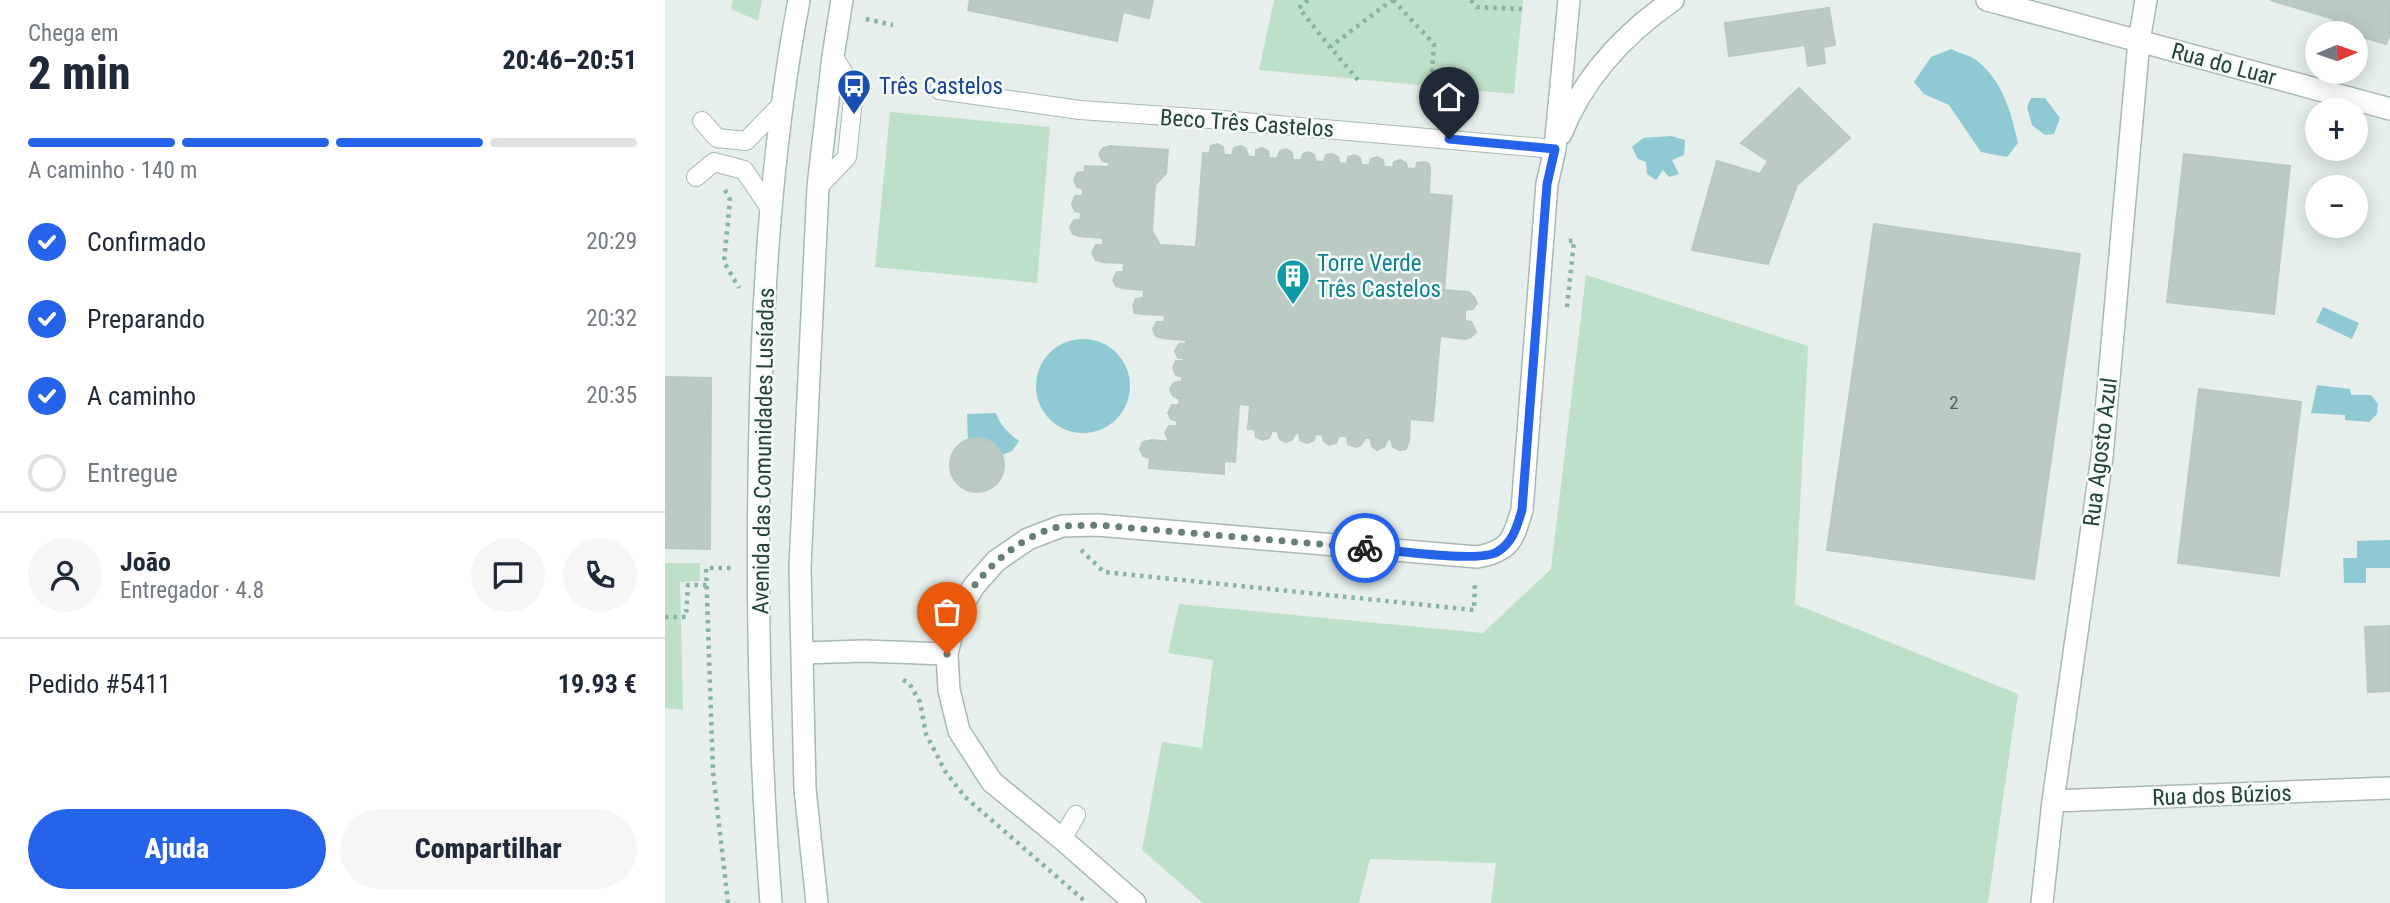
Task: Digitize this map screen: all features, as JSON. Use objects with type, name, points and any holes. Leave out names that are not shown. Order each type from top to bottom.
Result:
[{"type":"street","name":"Avenida das Comunidades Lusíadas","points":[[771,903],[763,801],[758,565],[761,358],[771,210],[782,104],[799,0]]},
{"type":"street","name":"Avenida das Comunidades Lusíadas","points":[[817,903],[805,789],[800,567],[818,187],[842,0]]},
{"type":"street","points":[[1135,903],[992,782],[959,731],[949,690],[947,654],[956,616],[974,586],[996,561],[1028,539],[1062,526],[1097,525],[1477,557],[1496,553],[1509,542],[1522,510],[1547,184],[1555,149],[1570,0]]},
{"type":"street","points":[[1555,149],[1582,93],[1612,51],[1651,15],[1673,0]]},
{"type":"street","name":"Rua do Luar","points":[[1987,0],[2390,109]]},
{"type":"street","name":"Rua Agosto Azul","points":[[2042,903],[2053,801],[2102,457],[2139,41],[2146,0]]},
{"type":"street","points":[[803,653],[864,651],[947,654]]},
{"type":"street","name":"Rua dos Búzios","points":[[2053,801],[2390,788]]},
{"type":"lane","name":"Beco Três Castelos","points":[[939,90],[1080,110],[1210,118],[1555,149]]},
{"type":"lane","points":[[702,121],[717,138],[746,141],[782,104]]},
{"type":"lane","points":[[696,177],[714,162],[744,170],[771,210]]},
{"type":"lane","points":[[1062,839],[1076,815]]},
{"type":"path","points":[[1308,0],[1299,8],[1358,80]]},
{"type":"path","points":[[1330,47],[1392,0],[1434,44],[1431,86]]},
{"type":"path","points":[[1471,0],[1477,7],[1522,9]]},
{"type":"path","points":[[862,18],[893,25]]},
{"type":"path","points":[[721,164],[719,177],[730,200],[724,262],[740,289],[739,300]]},
{"type":"path","points":[[728,903],[713,772],[706,568],[732,568],[733,555]]},
{"type":"path","points":[[665,617],[685,617],[688,585],[707,585]]},
{"type":"path","points":[[900,679],[909,683],[920,702],[926,734],[945,771],[965,797],[1087,903]]},
{"type":"green space","points":[[733,0],[762,0],[758,21],[731,9]]},
{"type":"green space","points":[[1274,0],[1523,0],[1514,94],[1259,70]]},
{"type":"green space","points":[[890,112],[1050,127],[1037,283],[875,267]]},
{"type":"green space","points":[[1586,275],[1808,346],[1795,604],[2018,694],[1988,903],[1491,903],[1496,863],[1370,859],[1359,903],[1203,903],[1142,850],[1162,742],[1202,748],[1213,660],[1168,653],[1179,604],[1483,633],[1551,569]]},
{"type":"green space","points":[[665,563],[700,563],[700,581],[680,582],[683,710],[665,708]]},
{"type":"water","points":[[1951,49],[1976,60],[1999,87],[2009,109],[2018,143],[2007,157],[1981,152],[1949,105],[1924,94],[1914,82],[1931,57]]},
{"type":"water","points":[[2031,98],[2045,98],[2060,118],[2054,134],[2045,135],[2032,125],[2027,107]]},
{"type":"water","points":[[1671,136],[1685,140],[1684,155],[1672,160],[1679,174],[1669,177],[1663,170],[1656,180],[1647,174],[1646,162],[1638,159],[1632,147],[1643,138]]},
{"type":"water","points":[[2323,307],[2359,323],[2352,339],[2316,322]]},
{"type":"water","points":[[1074,339],[1092,339],[1117,352],[1127,368],[1130,386],[1127,404],[1117,420],[1092,433],[1074,433],[1049,420],[1036,395],[1036,377],[1049,352]]},
{"type":"water","points":[[2317,385],[2350,389],[2351,395],[2371,395],[2378,404],[2377,414],[2369,422],[2345,420],[2345,415],[2311,413]]},
{"type":"water","points":[[996,413],[1005,429],[1019,441],[1012,451],[1002,455],[988,441],[968,440],[967,414]]},
{"type":"water","points":[[2390,540],[2390,568],[2366,568],[2366,583],[2344,583],[2343,558],[2357,558],[2357,541]]},
{"type":"building","points":[[970,0],[1153,0],[1149,18],[1123,12],[1117,41],[968,10]]},
{"type":"building","points":[[2270,0],[2390,0],[2390,34],[2386,44],[2368,39],[2368,21],[2334,19]]},
{"type":"building","points":[[1829,8],[1835,45],[1823,47],[1825,63],[1808,66],[1805,45],[1729,56],[1725,23]]},
{"type":"building","points":[[1799,88],[1850,138],[1797,185],[1768,264],[1692,250],[1717,161],[1760,174],[1768,161],[1741,143]]},
{"type":"building","points":[[1217,144],[1223,147],[1224,155],[1209,154],[1211,146]]},
{"type":"building","name":"Torre Verde Três Castelos","points":[[1110,146],[1168,150],[1166,173],[1155,185],[1152,231],[1160,245],[1196,247],[1203,153],[1430,170],[1429,194],[1452,196],[1433,421],[1410,419],[1409,441],[1248,429],[1250,405],[1239,404],[1235,462],[1224,461],[1224,474],[1149,468],[1151,440],[1175,442],[1186,340],[1162,338],[1165,315],[1142,314],[1144,290],[1122,288],[1124,263],[1102,262],[1103,238],[1079,236],[1085,166],[1109,167]]},
{"type":"building","points":[[1110,146],[1109,163],[1103,161],[1099,154],[1103,148]]},
{"type":"building","points":[[1241,146],[1246,149],[1248,157],[1232,155],[1234,148]]},
{"type":"building","points":[[1262,148],[1268,151],[1269,158],[1256,157],[1256,150]]},
{"type":"building","points":[[1286,149],[1292,153],[1293,160],[1277,159],[1280,151]]},
{"type":"building","points":[[1309,152],[1314,155],[1316,162],[1301,160],[1303,154]]},
{"type":"building","points":[[2184,154],[2290,166],[2274,314],[2167,302]]},
{"type":"building","points":[[1326,155],[1338,157],[1339,163],[1324,162]]},
{"type":"building","points":[[1355,155],[1360,158],[1361,165],[1347,164],[1348,157]]},
{"type":"building","points":[[1377,157],[1383,160],[1384,167],[1369,166],[1371,159]]},
{"type":"building","points":[[1400,160],[1406,163],[1407,168],[1393,167],[1394,162]]},
{"type":"building","points":[[1417,163],[1429,164],[1430,170],[1416,169]]},
{"type":"building","points":[[1084,172],[1083,189],[1077,187],[1074,180],[1077,173]]},
{"type":"building","points":[[1083,195],[1081,212],[1075,211],[1072,204],[1075,196]]},
{"type":"building","points":[[1081,219],[1079,236],[1073,234],[1070,227],[1074,220]]},
{"type":"building","points":[[1874,224],[2080,254],[2034,579],[1827,550]]},
{"type":"building","points":[[1103,244],[1102,262],[1096,260],[1092,253],[1096,245]]},
{"type":"building","points":[[1123,271],[1122,288],[1116,286],[1113,280],[1117,272]]},
{"type":"building","points":[[1444,290],[1469,292],[1474,297],[1477,303],[1473,309],[1465,310],[1465,321],[1471,322],[1476,332],[1471,337],[1465,339],[1440,336]]},
{"type":"building","points":[[1965,292],[1996,299],[2022,316],[2039,342],[2046,373],[2039,404],[2022,430],[1996,447],[1965,454],[1934,447],[1908,430],[1891,404],[1884,373],[1891,342],[1908,316],[1934,299]]},
{"type":"building","points":[[1143,298],[1142,314],[1135,313],[1133,306],[1136,299]]},
{"type":"building","points":[[1164,321],[1162,338],[1156,336],[1153,329],[1157,322]]},
{"type":"building","points":[[1179,344],[1186,344],[1184,358],[1178,358],[1175,351]]},
{"type":"building","points":[[1184,360],[1183,377],[1176,375],[1173,368],[1176,361]]},
{"type":"building","points":[[665,377],[711,378],[710,549],[665,548]]},
{"type":"building","points":[[1182,381],[1180,399],[1173,396],[1170,389],[1174,383]]},
{"type":"building","points":[[2199,389],[2301,402],[2279,576],[2178,563]]},
{"type":"building","points":[[1172,405],[1179,405],[1177,421],[1171,419],[1168,413]]},
{"type":"building","points":[[1169,426],[1177,426],[1175,442],[1168,439],[1165,433]]},
{"type":"building","points":[[1255,429],[1272,431],[1269,438],[1263,440],[1256,437]]},
{"type":"building","points":[[1277,431],[1296,433],[1292,440],[1285,442],[1280,439]]},
{"type":"building","points":[[1299,433],[1316,434],[1313,441],[1307,443],[1300,440]]},
{"type":"building","points":[[1322,435],[1339,436],[1336,443],[1329,445]]},
{"type":"building","points":[[1347,437],[1365,438],[1361,445],[1356,447],[1348,444]]},
{"type":"building","points":[[977,438],[996,446],[1004,465],[996,484],[977,492],[958,484],[950,465],[958,446]]},
{"type":"building","points":[[1370,438],[1388,439],[1384,447],[1377,450],[1372,446]]},
{"type":"building","points":[[1151,440],[1150,458],[1143,456],[1140,449],[1143,442]]},
{"type":"building","points":[[1391,440],[1409,441],[1406,449],[1400,450],[1393,447]]},
{"type":"building","points":[[2390,626],[2390,691],[2368,692],[2365,627]]},
{"type":"way so far","points":[[947,654],[956,616],[974,586],[996,561],[1028,539],[1062,526],[1097,525],[1365,548]]},
{"type":"place","name":"Três Castelos","points":[[854,116]]},
{"type":"place","name":"Torre Verde Três Castelos","points":[[1293,306]]},
{"type":"route","points":[[1365,548],[1477,557],[1496,553],[1509,542],[1522,510],[1547,184],[1555,149],[1449,139]]}]
